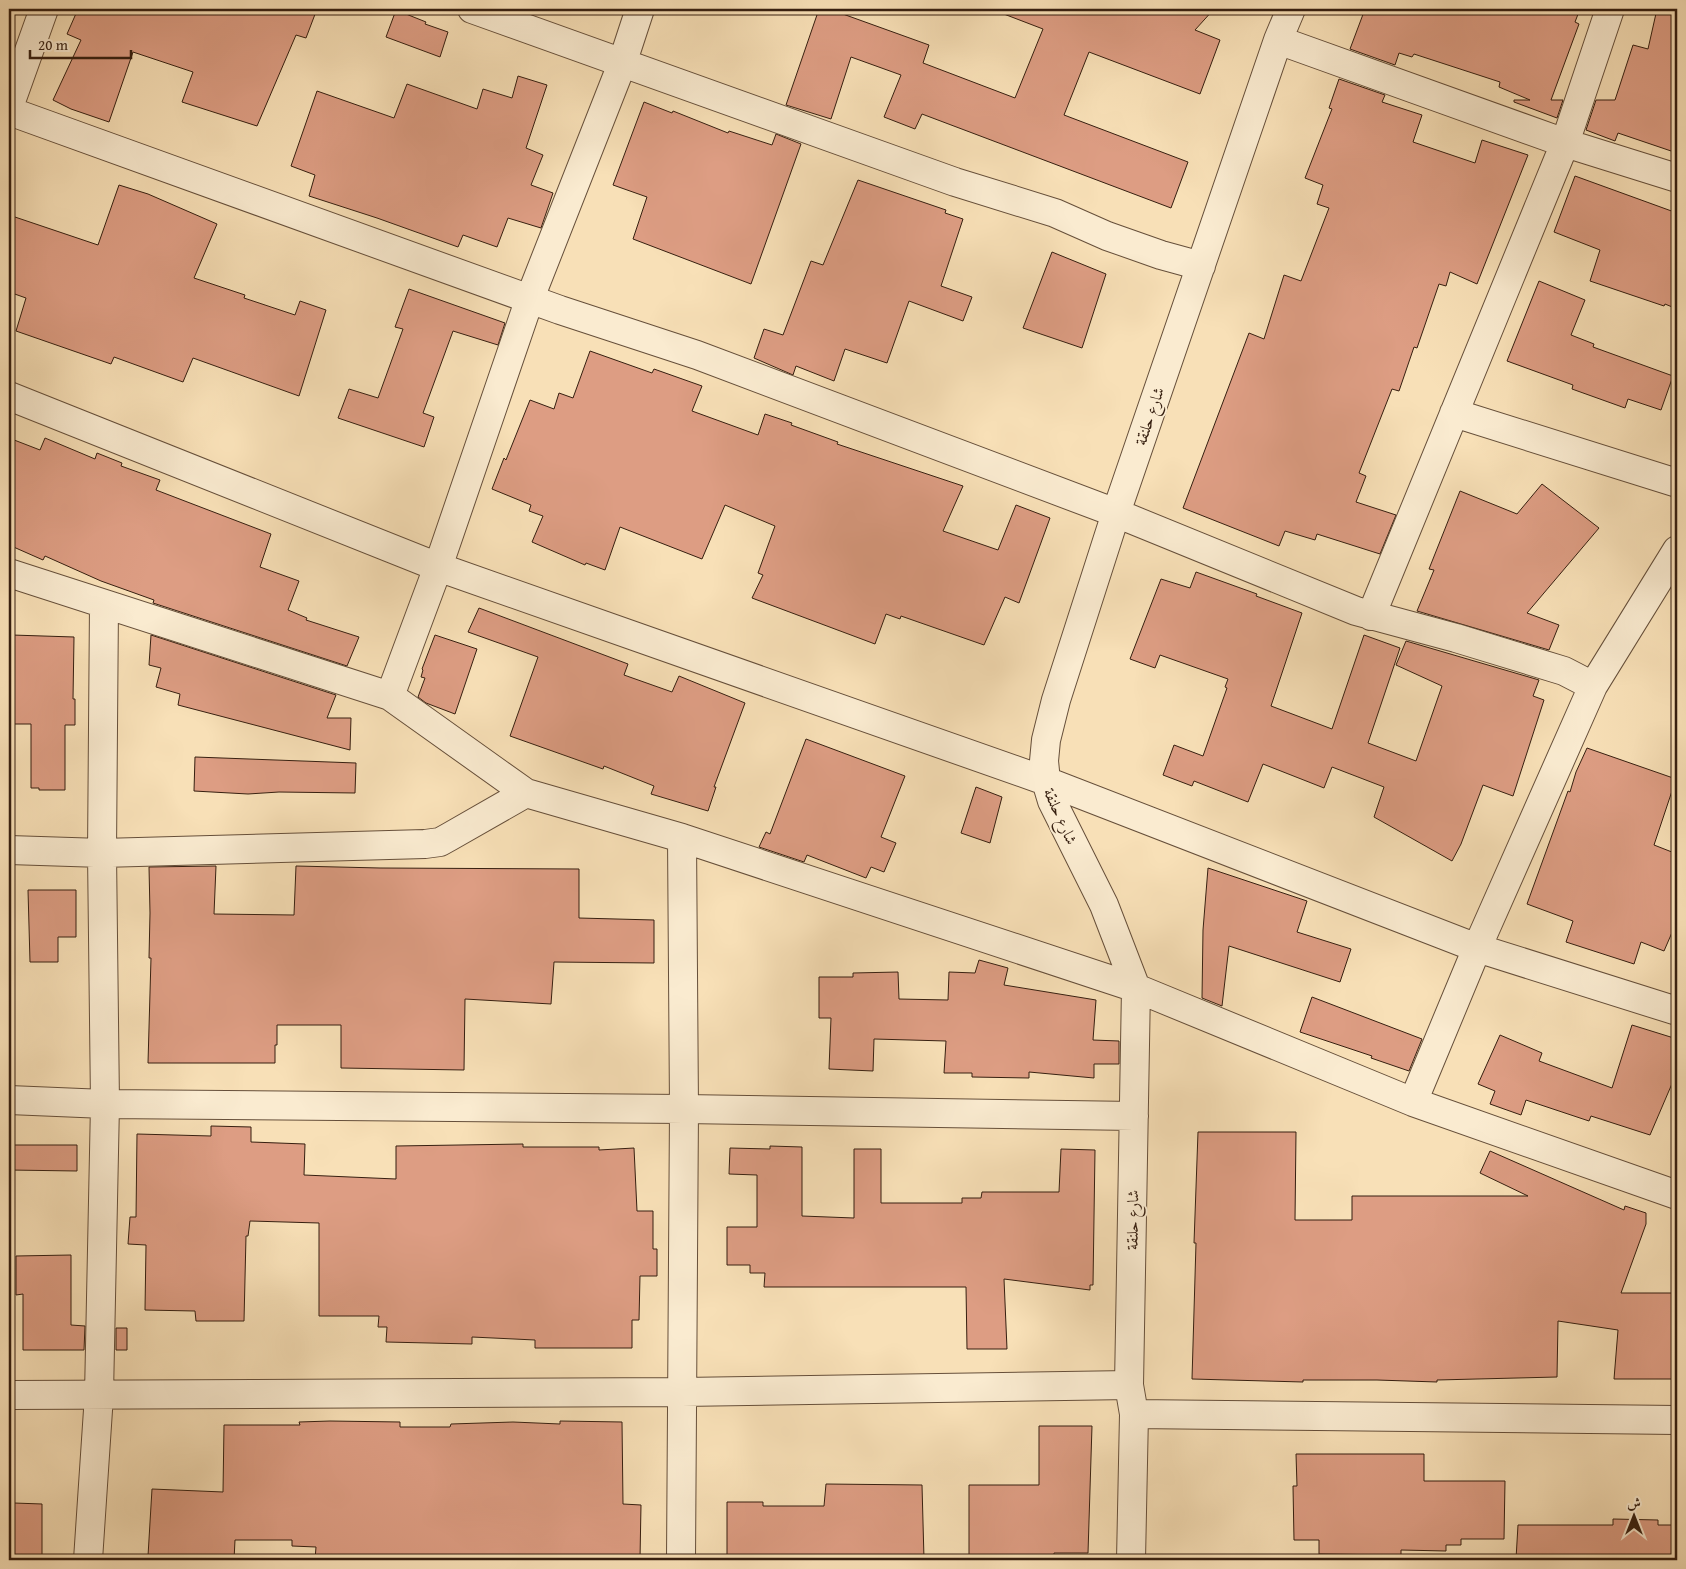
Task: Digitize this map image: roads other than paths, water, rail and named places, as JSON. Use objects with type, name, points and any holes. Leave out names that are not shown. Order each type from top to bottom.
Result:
[{"type":"street","points":[[9,107],[44,9]]},
{"type":"street","points":[[472,9],[955,182],[1055,213],[1107,236],[1161,255],[1201,266]]},
{"type":"street","points":[[390,696],[438,567],[530,298],[622,64],[640,9]]},
{"type":"street","name":"شارع حلنقة","points":[[1131,1560],[1134,1414],[1129,1385],[1136,988],[1104,905],[1052,801],[1046,781],[1044,761],[1046,740],[1054,708],[1116,513],[1278,40],[1291,9]]},
{"type":"street","points":[[1371,616],[1565,143],[1610,9]]},
{"type":"street","points":[[1278,40],[1565,143],[1677,178]]},
{"type":"street","points":[[9,111],[560,310],[697,355],[1116,513],[1356,611],[1456,638],[1564,671],[1593,686]]},
{"type":"street","points":[[9,396],[438,567],[1046,781],[1477,948],[1677,1011]]},
{"type":"street","points":[[1454,413],[1677,484]]},
{"type":"street","points":[[1413,1102],[1477,948],[1593,686],[1677,550]]},
{"type":"street","points":[[9,574],[390,696],[526,793],[682,838],[1136,988],[1413,1102],[1677,1195]]},
{"type":"street","points":[[88,1560],[99,1395],[105,1104],[102,853],[104,604]]},
{"type":"street","points":[[9,850],[102,853],[425,844],[440,842],[526,793]]},
{"type":"street","points":[[680,1560],[684,1108],[682,838]]},
{"type":"street","points":[[9,1100],[105,1104],[684,1108],[1134,1116]]},
{"type":"street","points":[[9,1395],[682,1392],[1129,1385]]},
{"type":"street","points":[[1134,1414],[1677,1420]]}]
